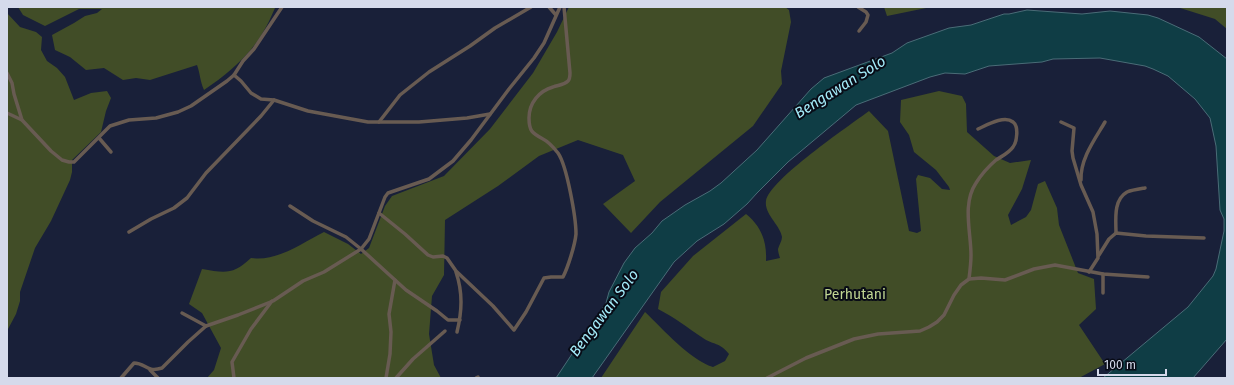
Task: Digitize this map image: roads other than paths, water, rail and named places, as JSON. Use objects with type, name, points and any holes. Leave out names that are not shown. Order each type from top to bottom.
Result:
[{"type":"street","points":[[7,113],[22,120],[50,151],[62,160],[74,162],[110,126],[118,122],[156,118],[178,112],[191,106],[234,75],[264,35],[276,14],[282,7]]},
{"type":"street","points":[[379,122],[400,95],[429,72],[495,28],[531,7]]},
{"type":"street","points":[[549,7],[556,15]]},
{"type":"street","points":[[150,370],[162,368],[206,326],[273,301],[303,281],[324,272],[361,249],[369,239],[385,197],[388,193],[428,179],[453,161],[534,58],[544,43],[560,7]]},
{"type":"street","points":[[379,213],[428,255],[433,257],[443,256],[447,258],[456,271],[493,306],[514,330],[526,312],[544,278],[564,277],[576,232],[566,171],[563,161],[557,152],[544,139],[532,133],[529,117],[531,106],[540,93],[566,83],[570,78],[564,7]]},
{"type":"street","points":[[858,7],[868,15],[866,22],[859,31]]},
{"type":"street","points":[[7,73],[12,83],[22,120]]},
{"type":"street","points":[[234,75],[254,95],[261,99],[274,100],[308,111],[368,122],[419,122],[467,118],[491,114]]},
{"type":"street","points":[[129,232],[174,208],[187,198],[206,173],[261,116],[274,100]]},
{"type":"street","points":[[969,279],[971,255],[968,217],[971,192],[976,182],[993,163],[1012,148],[1016,141],[1016,125],[1006,119],[978,129]]},
{"type":"street","points":[[1061,122],[1073,127],[1074,129],[1072,154],[1081,185],[1094,216],[1097,234],[1098,258]]},
{"type":"street","points":[[1081,185],[1080,173],[1083,164],[1105,122]]},
{"type":"street","points":[[99,138],[111,152]]},
{"type":"street","points":[[1116,233],[1116,211],[1121,197],[1130,191],[1145,188]]},
{"type":"street","points":[[290,206],[314,221],[342,235],[361,249],[406,290],[446,319],[452,321],[460,320]]},
{"type":"street","points":[[1089,272],[1109,238],[1116,233],[1146,236],[1204,238]]},
{"type":"street","points":[[767,378],[806,358],[854,339],[878,334],[920,331],[929,327],[938,322],[944,315],[954,295],[961,285],[969,279],[981,278],[1005,280],[1034,270],[1055,265],[1102,274],[1148,277]]},
{"type":"street","points":[[456,271],[462,294],[462,309],[457,332]]},
{"type":"street","points":[[1102,274],[1103,293]]},
{"type":"street","points":[[386,378],[390,354],[391,332],[389,314],[395,280]]},
{"type":"street","points":[[234,378],[232,362],[250,329],[273,301]]},
{"type":"street","points":[[182,313],[206,326]]},
{"type":"street","points":[[396,378],[413,359],[445,331]]},
{"type":"street","points":[[121,378],[134,363],[139,363],[150,370],[158,378]]},
{"type":"water","name":"Bengawan Solo","points":[[1027,10],[1082,14],[1110,11],[1148,15],[1158,18],[1199,37],[1227,59],[1227,339],[1193,378],[1103,378],[1188,307],[1213,276],[1216,269],[1224,231],[1224,219],[1220,210],[1216,146],[1210,118],[1195,99],[1168,76],[1145,66],[1100,58],[1053,59],[1042,62],[989,66],[965,74],[945,73],[930,77],[856,105],[788,162],[747,204],[724,224],[697,241],[674,262],[592,378],[556,378],[606,303],[609,292],[624,263],[635,248],[652,233],[662,221],[721,183],[757,150],[811,89],[824,78],[892,53],[907,43],[949,28],[971,25],[1004,14]]},
{"type":"park label","name":"Perhutani","points":[[855,294]]}]
